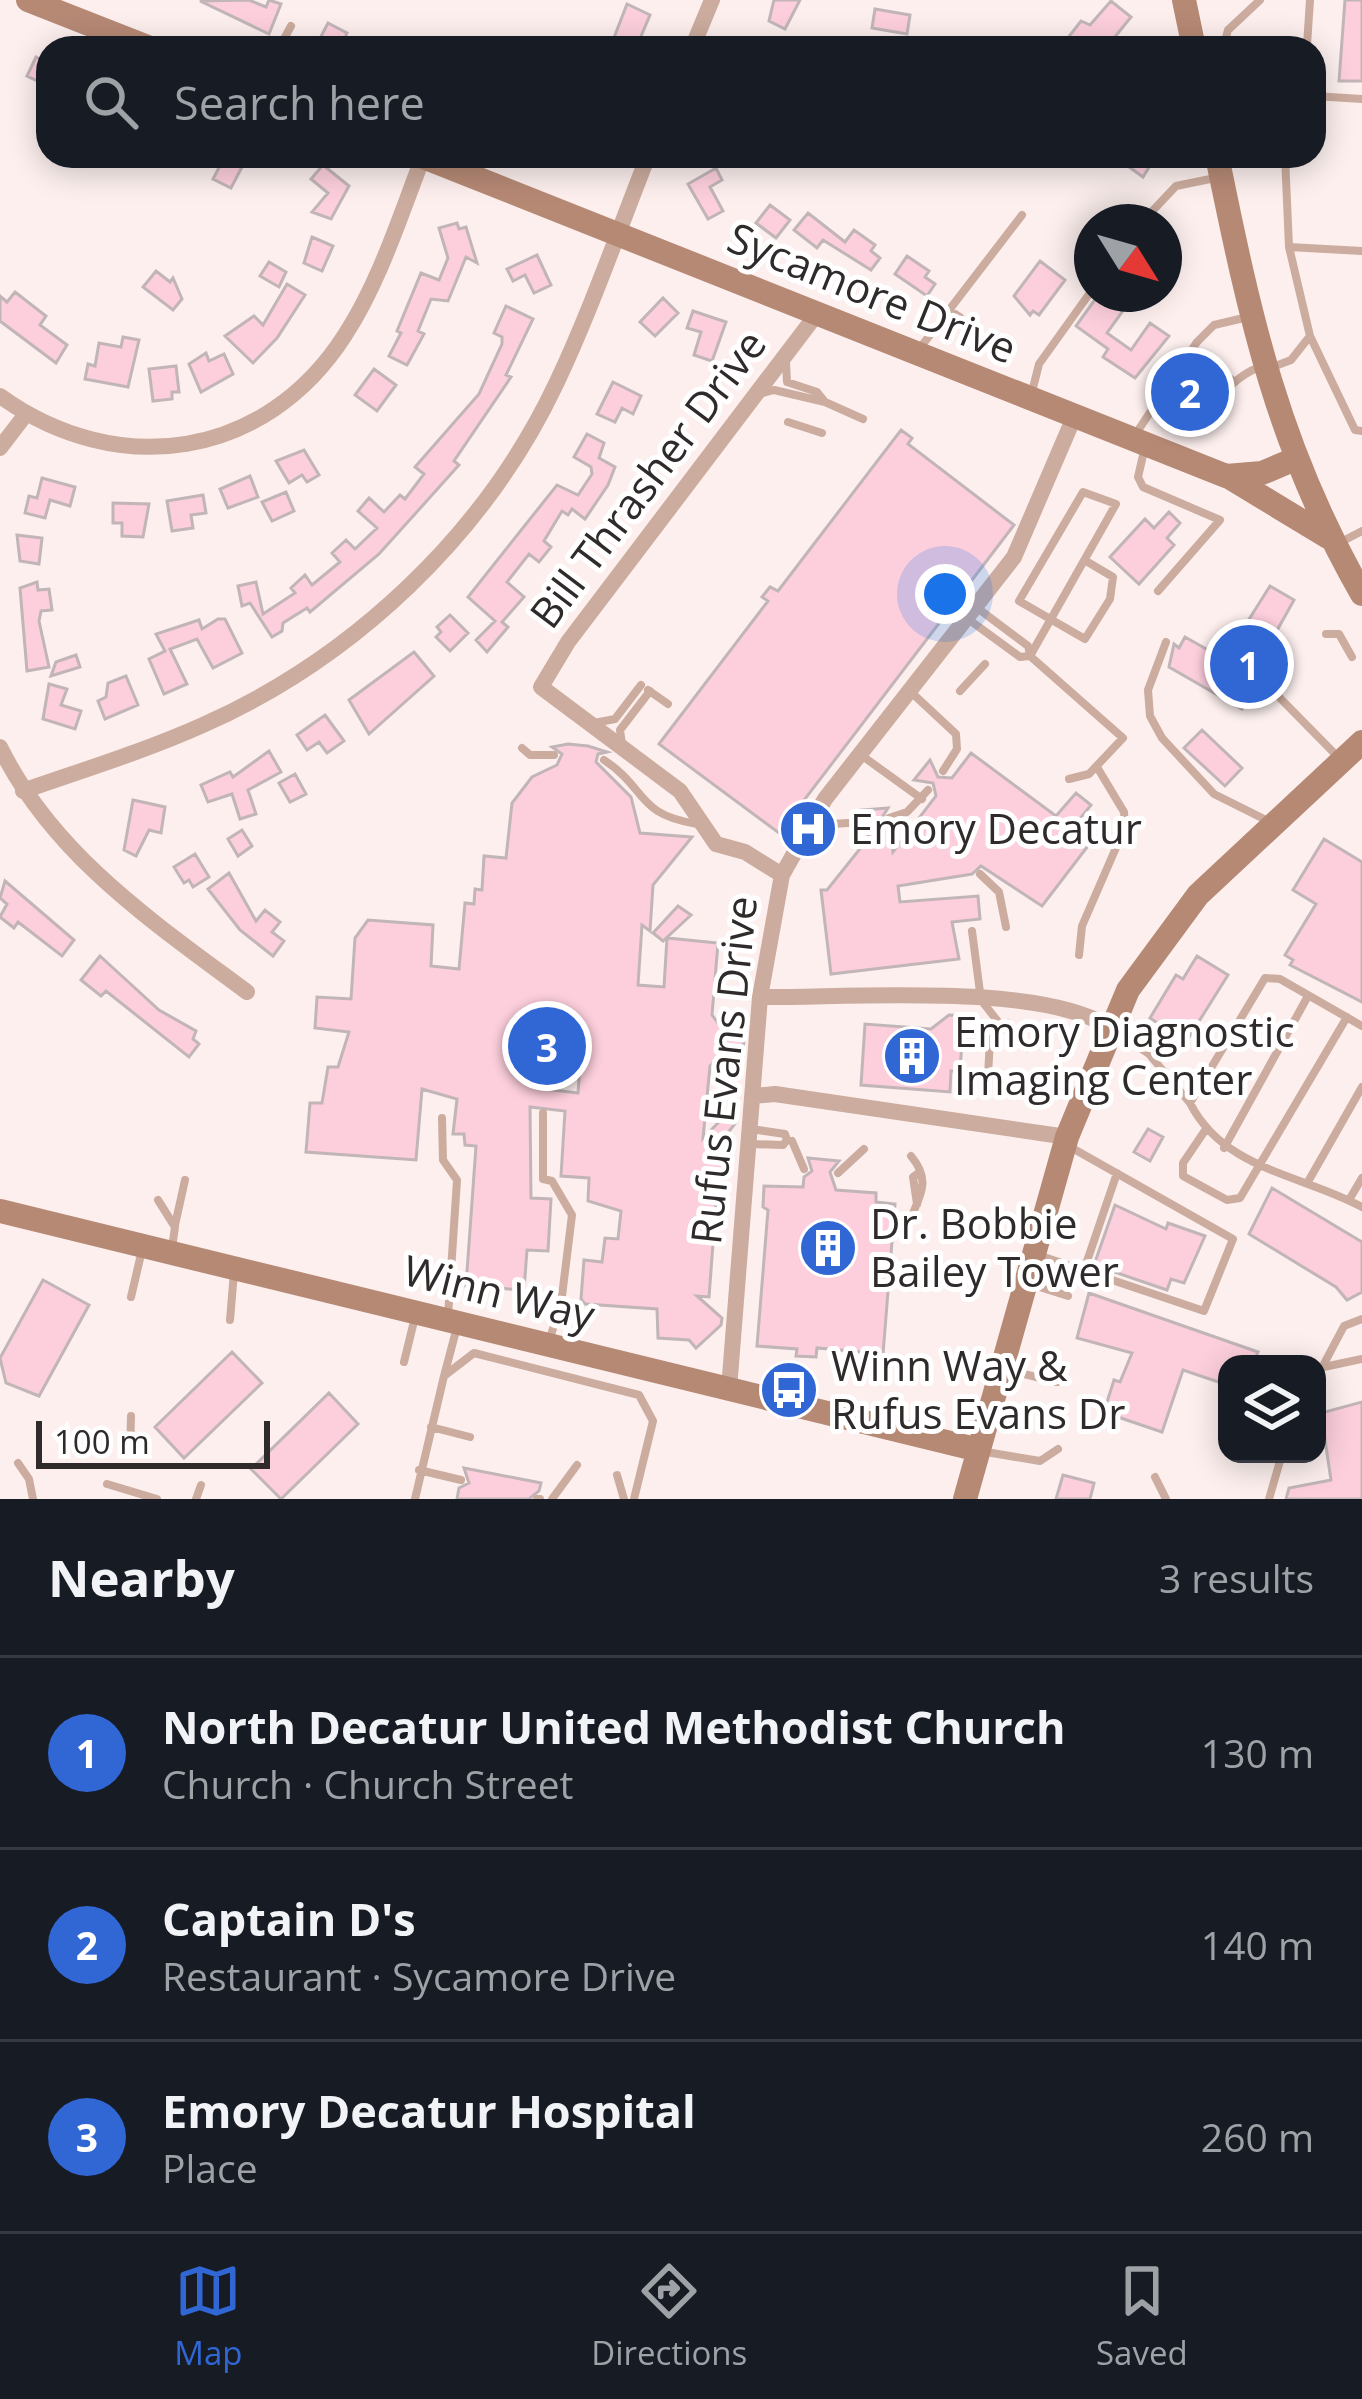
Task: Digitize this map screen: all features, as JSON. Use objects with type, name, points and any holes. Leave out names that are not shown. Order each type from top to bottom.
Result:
[{"type":"street","points":[[28,0],[120,36]]},
{"type":"street","points":[[697,36],[712,0]]},
{"type":"street","points":[[1184,0],[1192,36]]},
{"type":"street","points":[[0,396],[60,433],[96,443],[161,448],[221,436],[278,406],[345,336],[375,278],[417,168]]},
{"type":"street","name":"Sycamore Drive","points":[[453,168],[1226,476],[1343,557]]},
{"type":"street","points":[[23,791],[202,726],[263,695],[320,659],[394,600],[467,522],[530,432],[554,387],[643,168]]},
{"type":"street","points":[[1219,168],[1263,368],[1295,459],[1362,593]]},
{"type":"street","name":"Bill Thrasher Drive","points":[[588,721],[541,687],[568,642],[816,315]]},
{"type":"street","points":[[0,448],[26,414]]},
{"type":"street","name":"Rufus Evans Drive","points":[[729,1389],[760,997],[782,875],[808,824],[972,613],[1032,523],[1075,415]]},
{"type":"street","points":[[1226,476],[1262,473],[1295,459]]},
{"type":"street","points":[[588,721],[680,791],[716,844],[745,852],[782,875]]},
{"type":"street","points":[[965,1499],[1066,1140],[1109,1027],[1175,922],[1362,742]]},
{"type":"street","points":[[0,747],[23,791],[100,880],[247,992]]},
{"type":"street","points":[[760,997],[1063,1006],[1109,1027]]},
{"type":"street","points":[[753,1096],[775,1094],[1066,1140]]},
{"type":"street","name":"Winn Way","points":[[1,1214],[979,1450]]},
{"type":"lane","points":[[1239,0],[1244,13]]},
{"type":"lane","points":[[1231,36],[1244,13],[1259,0]]},
{"type":"lane","points":[[1308,36],[1310,0]]},
{"type":"lane","points":[[286,36],[291,26]]},
{"type":"lane","points":[[1326,97],[1362,99]]},
{"type":"lane","points":[[1160,204],[1177,187],[1215,168]]},
{"type":"lane","points":[[1285,168],[1288,247],[1310,336],[1355,430],[1362,431]]},
{"type":"lane","points":[[916,354],[1022,215]]},
{"type":"lane","points":[[1288,247],[1362,250]]},
{"type":"lane","points":[[949,310],[959,317]]},
{"type":"lane","points":[[1030,398],[1039,364],[1076,312]]},
{"type":"lane","points":[[1158,591],[1220,520],[1143,487],[1138,477],[1140,441],[1151,404],[1214,325],[1249,317]]},
{"type":"lane","points":[[1151,404],[1188,429],[1210,411],[1232,380],[1291,360],[1310,336]]},
{"type":"lane","points":[[790,349],[784,377],[863,419]]},
{"type":"lane","points":[[1190,351],[1232,380]]},
{"type":"lane","points":[[752,399],[774,390],[825,402]]},
{"type":"lane","points":[[788,422],[822,433]]},
{"type":"lane","points":[[1030,656],[1054,621],[1116,504],[1083,492],[1019,601],[1054,621],[1085,639],[1110,599],[1113,577],[1086,561]]},
{"type":"lane","points":[[1343,557],[1362,531]]},
{"type":"lane","points":[[972,613],[1021,657],[1030,656],[1123,738],[1097,766],[1069,779]]},
{"type":"lane","points":[[1325,634],[1339,634],[1352,657]]},
{"type":"lane","points":[[1166,642],[1148,690],[1150,716],[1162,738],[1214,794],[1273,823]]},
{"type":"lane","points":[[1289,659],[1288,675],[1275,693],[1341,760]]},
{"type":"lane","points":[[960,692],[985,664]]},
{"type":"lane","points":[[643,686],[668,704]]},
{"type":"lane","points":[[588,721],[609,723],[643,686]]},
{"type":"lane","points":[[626,750],[620,730],[643,686]]},
{"type":"lane","points":[[910,692],[956,734],[956,749],[943,771]]},
{"type":"lane","points":[[522,748],[530,755],[554,755]]},
{"type":"lane","points":[[861,755],[925,795],[889,818]]},
{"type":"lane","points":[[604,760],[658,816],[708,826]]},
{"type":"lane","points":[[1079,955],[1082,926],[1125,827],[1124,812],[1097,766]]},
{"type":"lane","points":[[808,824],[865,822]]},
{"type":"lane","points":[[980,874],[1000,892],[1006,927]]},
{"type":"lane","points":[[972,931],[981,1000],[1003,1028]]},
{"type":"lane","points":[[1190,1103],[1265,978],[1280,979],[1362,1026]]},
{"type":"lane","points":[[1223,1148],[1309,996]]},
{"type":"lane","points":[[1206,1130],[1183,1162],[1183,1176],[1227,1200],[1240,1198],[1347,1017]]},
{"type":"lane","points":[[987,1094],[990,1040],[1008,1023],[1031,1044]]},
{"type":"lane","points":[[1109,1027],[1149,1054],[1223,1148],[1362,1207]]},
{"type":"lane","points":[[1309,1181],[1362,1088]]},
{"type":"lane","points":[[543,1113],[543,1179],[552,1181],[572,1215],[561,1304],[548,1346]]},
{"type":"lane","points":[[415,1499],[453,1322],[457,1180],[443,1160],[442,1118]]},
{"type":"lane","points":[[1034,1253],[1204,1311],[1233,1239],[1066,1140]]},
{"type":"lane","points":[[792,1141],[804,1169]]},
{"type":"lane","points":[[838,1173],[864,1149]]},
{"type":"lane","points":[[910,1220],[922,1198],[920,1172],[911,1156]]},
{"type":"lane","points":[[1084,1270],[1117,1173]]},
{"type":"lane","points":[[1349,1200],[1362,1178]]},
{"type":"lane","points":[[171,1256],[185,1180]]},
{"type":"lane","points":[[158,1200],[175,1227]]},
{"type":"lane","points":[[130,1298],[142,1248]]},
{"type":"lane","points":[[230,1321],[234,1271]]},
{"type":"lane","points":[[1026,1283],[1068,1296]]},
{"type":"lane","points":[[404,1362],[416,1313]]},
{"type":"lane","points":[[1326,1360],[1344,1326],[1362,1319]]},
{"type":"lane","points":[[444,1376],[474,1353],[639,1395],[653,1421],[634,1499]]},
{"type":"lane","points":[[1326,1370],[1362,1359]]},
{"type":"lane","points":[[1002,1368],[1057,1382]]},
{"type":"lane","points":[[130,1453],[131,1416]]},
{"type":"lane","points":[[431,1427],[470,1437]]},
{"type":"lane","points":[[979,1450],[1040,1461],[1058,1449]]},
{"type":"lane","points":[[18,1463],[29,1479],[33,1499]]},
{"type":"lane","points":[[1269,1499],[1279,1463]]},
{"type":"lane","points":[[552,1499],[578,1465]]},
{"type":"lane","points":[[419,1470],[461,1480]]},
{"type":"lane","points":[[617,1475],[624,1499]]},
{"type":"lane","points":[[1155,1477],[1166,1499]]},
{"type":"lane","points":[[107,1484],[157,1499]]},
{"type":"lane","points":[[196,1499],[201,1485]]},
{"type":"building","points":[[249,0],[266,7],[269,0],[281,4],[269,34],[200,1]]},
{"type":"building","points":[[774,0],[800,0],[785,29],[769,21]]},
{"type":"building","points":[[1345,0],[1362,0],[1362,81],[1339,81]]},
{"type":"building","points":[[1111,1],[1131,17],[1116,36],[1069,36],[1081,21],[1090,25]]},
{"type":"building","points":[[627,4],[650,15],[641,36],[615,36]]},
{"type":"building","points":[[875,9],[910,15],[907,34],[872,28]]},
{"type":"building","points":[[328,23],[347,33],[346,36],[321,36]]},
{"type":"building","points":[[36,57],[36,80],[27,76]]},
{"type":"building","points":[[219,168],[241,168],[231,188],[213,179]]},
{"type":"building","points":[[320,168],[327,168],[349,186],[331,219],[312,212],[328,193],[311,179]]},
{"type":"building","points":[[716,168],[722,180],[710,187],[723,211],[708,219],[688,184]]},
{"type":"building","points":[[770,205],[790,220],[776,238],[756,223]]},
{"type":"building","points":[[808,213],[845,242],[854,230],[875,245],[871,251],[880,258],[871,270],[823,240],[817,248],[794,230]]},
{"type":"building","points":[[457,223],[459,229],[466,227],[477,263],[466,257],[448,301],[431,299],[418,331],[424,334],[407,365],[389,356],[401,333],[397,331],[421,273],[439,280],[448,258],[439,228]]},
{"type":"building","points":[[312,237],[333,246],[322,271],[304,263]]},
{"type":"building","points":[[537,255],[551,285],[534,293],[525,275],[513,281],[507,269]]},
{"type":"building","points":[[907,256],[929,271],[925,277],[935,284],[927,296],[895,274]]},
{"type":"building","points":[[1040,261],[1065,280],[1039,315],[1033,311],[1030,315],[1014,296]]},
{"type":"building","points":[[269,262],[286,272],[279,287],[260,276]]},
{"type":"building","points":[[156,271],[170,282],[173,278],[182,299],[173,310],[143,287]]},
{"type":"building","points":[[287,284],[305,295],[277,338],[253,363],[225,336],[254,316],[263,325]]},
{"type":"building","points":[[15,292],[46,316],[40,325],[67,345],[56,363],[0,321],[0,296],[7,302]]},
{"type":"building","points":[[663,298],[678,313],[655,336],[640,322]]},
{"type":"building","points":[[506,306],[533,319],[506,375],[511,377],[454,461],[459,465],[379,554],[310,612],[307,608],[283,623],[282,631],[272,637],[250,603],[242,606],[238,586],[256,582],[263,614],[295,593],[291,588],[305,575],[312,585],[340,562],[332,553],[346,540],[355,549],[377,528],[358,511],[369,498],[384,512],[400,495],[405,499],[424,474],[415,467],[479,394],[502,344],[502,337],[494,333]]},
{"type":"building","points":[[693,311],[726,322],[712,361],[694,355],[701,332],[687,328]]},
{"type":"building","points":[[1086,312],[1122,312],[1107,333],[1131,350],[1150,323],[1169,336],[1135,378],[1103,357],[1108,349],[1076,326]]},
{"type":"building","points":[[123,337],[139,340],[128,387],[85,379],[88,364],[95,366],[99,343],[121,347]]},
{"type":"building","points":[[206,353],[209,361],[224,354],[233,374],[201,392],[189,364]]},
{"type":"building","points":[[1191,365],[1217,383],[1188,419],[1166,403]]},
{"type":"building","points":[[176,366],[179,392],[172,392],[172,399],[153,401],[149,369]]},
{"type":"building","points":[[374,369],[396,385],[377,411],[355,395]]},
{"type":"building","points":[[613,382],[641,396],[633,414],[622,408],[615,422],[597,414]]},
{"type":"building","points":[[901,430],[912,438],[908,444],[1014,525],[779,833],[659,744],[768,601],[762,597],[770,587],[778,591]]},
{"type":"building","points":[[587,434],[604,443],[599,458],[615,467],[608,485],[585,519],[572,509],[568,515],[562,511],[544,541],[551,547],[539,562],[529,554],[507,582],[524,597],[502,622],[508,627],[487,652],[476,640],[495,621],[468,597],[557,485],[578,495],[592,474],[591,467],[574,457]]},
{"type":"building","points":[[304,450],[319,475],[307,482],[302,475],[289,483],[276,461]]},
{"type":"building","points":[[250,476],[258,497],[228,508],[220,489]]},
{"type":"building","points":[[42,478],[75,487],[70,506],[50,500],[45,518],[25,513],[29,496],[37,498]]},
{"type":"building","points":[[286,492],[294,511],[272,521],[262,502]]},
{"type":"building","points":[[203,495],[206,513],[191,515],[193,528],[172,531],[167,501]]},
{"type":"building","points":[[113,503],[149,504],[143,537],[122,536],[122,523],[113,523]]},
{"type":"building","points":[[1169,512],[1180,523],[1167,538],[1174,545],[1139,584],[1110,557],[1145,519],[1154,528]]},
{"type":"building","points":[[17,535],[42,538],[39,564],[20,561]]},
{"type":"building","points":[[37,582],[38,590],[49,589],[52,610],[41,611],[39,621],[49,667],[27,671],[20,588]]},
{"type":"building","points":[[1270,586],[1294,600],[1261,659],[1270,664],[1242,709],[1169,667],[1174,644],[1179,648],[1185,637],[1224,659]]},
{"type":"building","points":[[450,615],[468,633],[450,651],[436,637],[441,632],[437,627]]},
{"type":"building","points":[[225,619],[242,653],[213,668],[197,639],[170,649],[187,684],[164,694],[149,659],[165,651],[156,634],[199,620],[202,629]]},
{"type":"building","points":[[414,652],[434,676],[369,734],[349,700]]},
{"type":"building","points":[[76,655],[80,667],[51,676],[56,662]]},
{"type":"building","points":[[126,676],[138,705],[105,719],[98,701],[106,697],[108,683]]},
{"type":"building","points":[[49,684],[67,689],[61,705],[81,711],[75,729],[43,719]]},
{"type":"building","points":[[325,715],[344,741],[327,753],[319,742],[307,750],[297,735]]},
{"type":"building","points":[[1202,730],[1242,768],[1225,786],[1184,748]]},
{"type":"building","points":[[568,744],[607,752],[598,754],[596,762],[631,797],[640,833],[692,837],[653,885],[650,931],[642,925],[638,985],[664,987],[667,938],[718,943],[712,1015],[721,1027],[745,1030],[742,1058],[721,1056],[710,1066],[703,1138],[729,1112],[737,1121],[727,1134],[724,1181],[718,1177],[709,1297],[697,1296],[722,1318],[721,1325],[696,1348],[689,1340],[658,1338],[657,1309],[585,1304],[581,1299],[584,1260],[602,1262],[605,1238],[618,1239],[621,1211],[588,1201],[589,1178],[561,1176],[565,1111],[530,1107],[531,1198],[551,1199],[548,1251],[527,1250],[524,1290],[466,1286],[476,1146],[465,1145],[464,1134],[453,1134],[457,1099],[422,1089],[416,1160],[306,1152],[310,1103],[322,1103],[328,1067],[338,1067],[349,1032],[315,1028],[317,997],[351,999],[355,938],[368,920],[433,925],[431,966],[459,969],[465,903],[474,904],[475,889],[482,890],[484,856],[506,858],[512,803],[532,777],[557,765],[562,754],[552,747]],"holes":[[[556,1066],[580,1067],[578,1093],[553,1090]]]},
{"type":"building","points":[[269,751],[281,772],[248,790],[256,814],[240,819],[232,794],[208,802],[201,785],[230,772],[233,777]]},
{"type":"building","points":[[971,753],[1056,816],[1076,793],[1091,805],[1072,829],[1091,842],[1042,906],[981,866],[972,874],[898,886],[900,902],[978,896],[980,919],[952,922],[959,959],[831,974],[821,890],[827,890],[867,840],[873,820],[863,810],[888,808],[881,819],[890,826],[893,852],[936,796],[933,783],[914,780],[930,760],[938,777],[952,778]]},
{"type":"building","points":[[295,774],[306,794],[290,802],[279,783]]},
{"type":"building","points":[[133,800],[165,807],[161,833],[149,830],[136,856],[124,850]]},
{"type":"building","points":[[242,830],[252,846],[238,856],[228,839]]},
{"type":"building","points":[[1324,839],[1362,862],[1362,1002],[1290,965],[1293,960],[1285,955],[1316,904],[1293,890]]},
{"type":"building","points":[[195,854],[209,877],[193,887],[189,880],[184,883],[174,867]]},
{"type":"building","points":[[229,873],[256,921],[265,910],[280,922],[272,932],[284,941],[273,956],[240,930],[208,889]]},
{"type":"building","points":[[5,881],[74,940],[62,956],[18,922],[14,928],[0,917],[7,904],[0,898]]},
{"type":"building","points":[[678,906],[691,915],[663,941],[653,933]]},
{"type":"building","points":[[100,956],[159,1010],[196,1031],[193,1039],[199,1044],[189,1057],[106,991],[101,996],[81,980]]},
{"type":"building","points":[[1197,956],[1228,975],[1181,1050],[1157,1035],[1162,1026],[1150,1018],[1176,975],[1183,979]]},
{"type":"building","name":"Emory Diagnostic Imaging Center","points":[[949,1015],[976,1017],[982,1023],[962,1041],[960,1071],[951,1071],[950,1092],[861,1085],[865,1024],[931,1029]]},
{"type":"building","points":[[1148,1129],[1163,1137],[1150,1161],[1134,1152]]},
{"type":"building","name":"Dr. Bobbie Bailey Tower","points":[[808,1158],[839,1161],[830,1172],[836,1190],[876,1193],[876,1202],[895,1204],[883,1354],[817,1348],[816,1357],[796,1356],[797,1349],[757,1346],[768,1210],[763,1207],[764,1186],[803,1187],[804,1177],[812,1171]]},
{"type":"building","points":[[1272,1188],[1362,1242],[1362,1292],[1347,1300],[1336,1287],[1249,1234]]},
{"type":"building","points":[[1115,1205],[1166,1229],[1168,1223],[1205,1236],[1184,1283],[1171,1279],[1167,1290],[1094,1265]]},
{"type":"building","points":[[43,1280],[89,1305],[39,1396],[6,1383],[0,1358]]},
{"type":"building","points":[[1089,1293],[1258,1352],[1218,1355],[1218,1382],[1183,1370],[1162,1432],[1109,1414],[1113,1404],[1107,1402],[1114,1380],[1120,1382],[1132,1353],[1077,1338]]},
{"type":"building","points":[[232,1352],[262,1383],[184,1458],[155,1427]]},
{"type":"building","points":[[329,1393],[358,1424],[281,1499],[251,1469]]},
{"type":"building","points":[[1362,1402],[1362,1499],[1286,1499],[1289,1488],[1331,1480],[1326,1412]]},
{"type":"building","points":[[464,1468],[541,1483],[539,1491],[529,1499],[457,1499],[459,1488],[469,1483]]},
{"type":"building","points":[[1063,1475],[1094,1483],[1090,1499],[1056,1499]]},
{"type":"place","name":"Captain D's","points":[[1190,392]]},
{"type":"place","name":"North Decatur United Methodist Church","points":[[1249,664]]},
{"type":"place","name":"Emory Decatur","points":[[808,829]]},
{"type":"place","name":"Emory Decatur Hospital","points":[[547,1046]]},
{"type":"place","name":"Emory Diagnostic Imaging Center","points":[[912,1056]]},
{"type":"place","name":"Dr. Bobbie Bailey Tower","points":[[828,1248]]},
{"type":"place","name":"Winn Way & Rufus Evans Dr","points":[[789,1390]]}]
